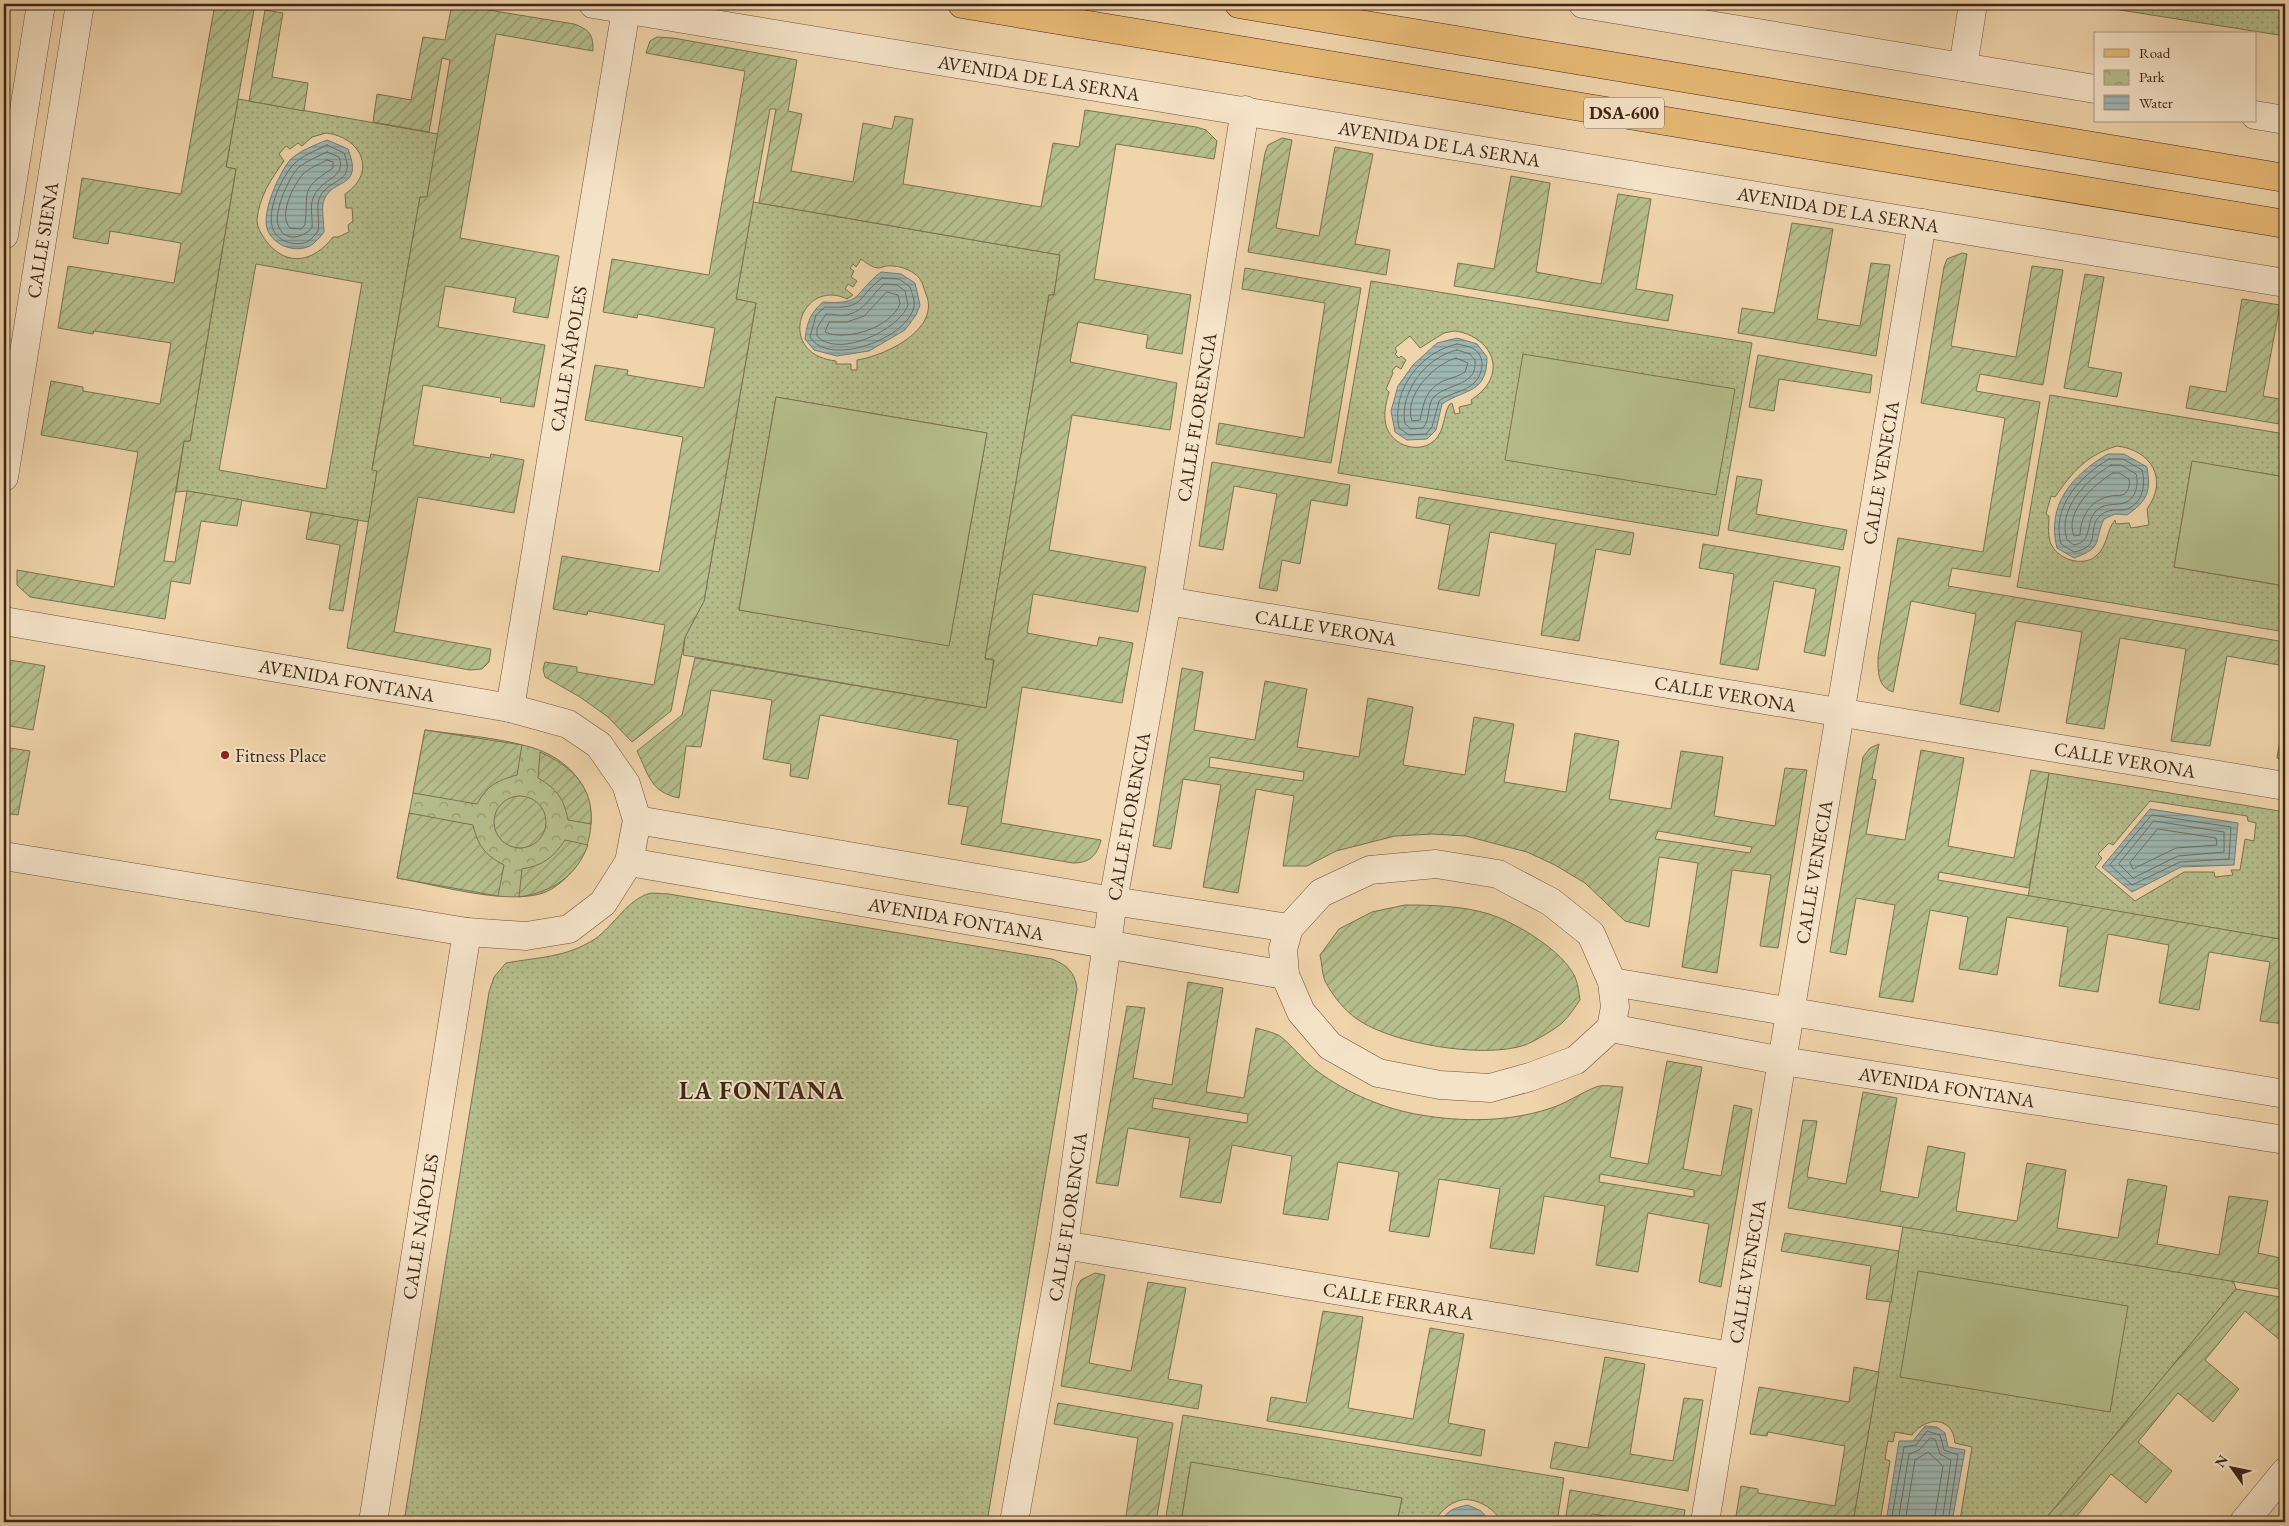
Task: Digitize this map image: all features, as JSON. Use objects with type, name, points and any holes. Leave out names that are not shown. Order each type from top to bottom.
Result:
[{"type":"main road","name":"DSA-600","points":[[962,4],[2285,224]]},
{"type":"main road","name":"DSA-600","points":[[1239,4],[2285,178]]},
{"type":"street","name":"CALLE SIENA","points":[[4,235],[41,4]]},
{"type":"street","name":"CALLE SIENA","points":[[4,477],[80,4]]},
{"type":"street","name":"AVENIDA DE LA SERNA","points":[[593,4],[2285,283]]},
{"type":"street","points":[[1583,4],[2094,89]]},
{"type":"street","points":[[1963,67],[1973,4]]},
{"type":"street","name":"CALLE NÁPOLES","points":[[510,708],[626,10]]},
{"type":"street","name":"CALLE FLORENCIA","points":[[1014,1522],[1064,1245],[1112,901],[1167,601],[1245,110]]},
{"type":"street","points":[[2256,115],[2285,120]]},
{"type":"street","name":"CALLE VENECIA","points":[[1705,1522],[1922,223]]},
{"type":"street","name":"CALLE VERONA","points":[[1167,601],[2285,786]]},
{"type":"street","name":"AVENIDA FONTANA","points":[[4,621],[510,708],[568,724],[599,745],[626,784],[637,820],[629,862],[603,903],[569,929],[526,936],[467,932],[4,856]]},
{"type":"street","points":[[637,820],[1112,901],[1289,928]]},
{"type":"street","name":"AVENIDA FONTANA","points":[[629,862],[1285,975]]},
{"type":"street","points":[[1436,864],[1498,874],[1551,902],[1591,934],[1612,982],[1615,1007],[1610,1028],[1576,1060],[1530,1078],[1490,1088],[1440,1085],[1378,1073],[1330,1046],[1301,1012],[1285,975],[1284,949],[1289,928],[1321,893],[1370,870],[1436,864]]},
{"type":"street","name":"CALLE NÁPOLES","points":[[373,1522],[467,932]]},
{"type":"street","points":[[1612,982],[2285,1094]]},
{"type":"street","name":"AVENIDA FONTANA","points":[[1610,1028],[1783,1061],[2285,1140]]},
{"type":"street","name":"CALLE FERRARA","points":[[1064,1245],[1732,1356]]},
{"type":"street","points":[[2244,1522],[2285,1472]]},
{"type":"green space","points":[[215,4],[255,4],[226,167],[236,169],[190,441],[184,441],[164,561],[175,562],[187,491],[242,500],[237,526],[201,521],[190,584],[171,581],[165,619],[30,597],[17,585],[17,570],[114,587],[138,452],[41,435],[51,381],[83,387],[83,391],[160,404],[171,343],[94,331],[93,334],[58,328],[68,266],[174,283],[181,243],[110,231],[108,244],[73,238],[82,178],[181,194]]},
{"type":"green space","points":[[452,4],[574,24],[590,33],[593,51],[496,34],[460,238],[559,256],[548,318],[513,312],[516,298],[445,286],[438,327],[545,345],[534,407],[500,402],[501,398],[423,385],[413,445],[490,458],[491,454],[524,460],[514,513],[418,497],[394,632],[491,649],[489,662],[482,669],[470,670],[347,648],[377,471],[372,470],[420,197],[427,197],[450,60],[442,58],[429,132],[373,122],[377,94],[411,100],[423,37],[445,40]]},
{"type":"green space","points":[[2082,4],[2285,4],[2285,36]]},
{"type":"green space","points":[[265,10],[283,13],[272,77],[308,83],[304,111],[249,101]]},
{"type":"green space","points":[[657,37],[673,38],[797,60],[788,111],[802,114],[791,171],[853,182],[863,123],[892,129],[895,116],[913,119],[903,184],[1041,207],[1053,143],[1079,147],[1085,110],[1196,127],[1206,130],[1217,141],[1214,159],[1116,144],[1094,279],[1191,295],[1182,354],[1146,348],[1148,335],[1078,322],[1070,362],[1177,383],[1170,430],[1072,415],[1049,550],[1146,567],[1138,612],[1033,594],[1027,633],[1097,646],[1099,637],[1133,643],[1122,703],[1022,687],[1001,823],[1101,840],[1095,854],[1088,860],[1073,863],[961,844],[968,807],[948,804],[958,740],[820,715],[808,779],[790,776],[791,764],[763,759],[772,700],[711,690],[701,747],[686,746],[679,798],[662,792],[656,787],[637,751],[682,715],[695,658],[986,708],[994,660],[985,658],[1049,295],[1054,295],[1060,255],[759,203],[776,109],[770,109],[736,299],[756,303],[704,601],[685,637],[671,711],[632,742],[608,717],[580,697],[545,677],[543,669],[545,662],[577,667],[577,672],[654,685],[665,625],[588,611],[587,615],[553,609],[562,556],[659,572],[683,437],[585,420],[595,365],[628,370],[627,375],[704,388],[715,328],[638,314],[637,318],[603,312],[612,259],[709,275],[745,71],[646,53],[650,41]]},
{"type":"green space","points":[[238,99],[438,134],[427,198],[420,197],[372,469],[377,471],[369,522],[187,491],[176,492],[184,441],[190,441],[236,169],[226,167]],"holes":[[[326,133],[348,141],[356,148],[361,157],[363,166],[361,176],[345,194],[346,208],[352,208],[353,221],[348,225],[349,232],[333,237],[317,252],[309,256],[291,258],[274,250],[261,234],[257,220],[260,204],[270,182],[284,161],[279,154],[286,146],[290,149],[298,143],[302,146],[312,137]],[[256,264],[362,283],[326,489],[219,470]]]},
{"type":"green space","points":[[1282,138],[1292,140],[1276,228],[1319,236],[1335,147],[1373,154],[1355,244],[1390,250],[1386,275],[1248,252],[1265,153],[1268,145]]},
{"type":"green space","points":[[1511,176],[1550,183],[1536,272],[1601,284],[1618,194],[1651,199],[1636,289],[1673,295],[1668,321],[1454,286],[1458,263],[1494,269]]},
{"type":"green space","points":[[753,202],[1060,255],[1054,295],[1049,295],[985,659],[994,660],[986,708],[683,655],[685,637],[704,601],[756,303],[736,299]],"holes":[[[861,259],[876,268],[886,266],[897,267],[915,274],[922,283],[928,307],[925,319],[918,330],[895,347],[857,360],[857,370],[851,370],[851,364],[836,364],[836,361],[817,355],[805,345],[800,333],[801,319],[807,307],[817,298],[831,295],[847,299],[853,295],[845,289],[848,284],[853,287],[857,281],[851,277],[854,271],[850,268],[853,264],[856,267]],[[776,397],[987,433],[949,645],[739,610]]]},
{"type":"green space","points":[[1792,223],[1833,229],[1817,319],[1860,326],[1871,263],[1890,265],[1876,356],[1738,333],[1742,308],[1774,313]]},
{"type":"green space","points":[[1962,253],[1967,254],[1951,346],[2016,357],[2032,266],[2063,270],[2043,385],[1980,374],[1976,391],[2040,402],[2010,577],[1952,568],[1948,586],[2285,642],[2285,666],[2227,656],[2210,746],[2171,741],[2186,649],[2120,638],[2104,729],[2066,723],[2082,632],[2016,621],[1999,712],[1960,704],[1976,614],[1911,601],[1893,692],[1888,690],[1881,682],[1878,657],[1898,538],[1983,552],[2005,418],[1921,403],[1944,267],[1947,259]]},
{"type":"green space","points":[[1245,268],[1361,288],[1331,463],[1216,444],[1219,423],[1304,438],[1325,303],[1242,289]]},
{"type":"green space","points":[[2085,274],[2104,277],[2088,367],[2122,373],[2117,397],[2064,388]]},
{"type":"green space","points":[[1371,281],[1752,343],[1718,536],[1338,473]],"holes":[[[1454,331],[1471,336],[1486,347],[1493,362],[1490,380],[1482,392],[1471,400],[1472,404],[1459,407],[1460,413],[1455,414],[1452,403],[1449,405],[1440,433],[1434,441],[1419,447],[1403,445],[1391,435],[1385,419],[1389,392],[1386,389],[1393,373],[1392,371],[1396,366],[1401,369],[1406,360],[1401,356],[1399,358],[1395,354],[1397,352],[1395,348],[1410,336],[1420,348],[1444,333]]]},
{"type":"green space","points":[[2242,299],[2280,305],[2263,396],[2285,400],[2285,425],[2186,408],[2190,386],[2226,392]]},
{"type":"green space","points":[[1523,354],[1735,389],[1716,495],[1505,460]]},
{"type":"green space","points":[[1758,355],[1872,375],[1870,393],[1779,379],[1774,411],[1749,407]]},
{"type":"green space","points":[[2050,395],[2285,434],[2285,477],[2192,462],[2174,567],[2285,586],[2285,632],[2017,587]],"holes":[[[2117,446],[2139,453],[2147,460],[2153,468],[2156,477],[2153,498],[2147,509],[2149,525],[2131,528],[2129,523],[2116,524],[2115,520],[2103,548],[2096,556],[2085,561],[2078,561],[2060,555],[2049,539],[2049,516],[2046,514],[2051,496],[2055,497],[2074,472],[2097,454]]]},
{"type":"green space","points":[[776,397],[987,433],[949,646],[739,610]]},
{"type":"green space","points":[[2192,461],[2285,477],[2285,586],[2174,567]]},
{"type":"green space","points":[[1212,462],[1350,485],[1347,506],[1311,500],[1300,564],[1282,560],[1277,591],[1259,588],[1277,494],[1234,486],[1223,550],[1199,546]]},
{"type":"green space","points":[[1737,476],[1762,480],[1756,514],[1847,530],[1843,550],[1728,530]]},
{"type":"green space","points":[[1419,497],[1634,533],[1630,555],[1596,549],[1579,641],[1541,635],[1556,544],[1490,532],[1479,596],[1438,589],[1450,525],[1416,518]]},
{"type":"green space","points":[[311,512],[358,520],[343,611],[329,609],[340,545],[306,539]]},
{"type":"green space","points":[[1703,544],[1840,567],[1825,656],[1804,652],[1816,589],[1774,581],[1758,670],[1720,664],[1734,574],[1699,568]]},
{"type":"green space","points":[[4,659],[45,666],[33,730],[4,725]]},
{"type":"green space","points":[[1182,668],[1203,672],[1194,730],[1255,740],[1265,681],[1307,689],[1297,747],[1359,757],[1368,698],[1413,707],[1403,765],[1465,775],[1474,717],[1514,724],[1504,782],[1566,792],[1575,733],[1619,741],[1609,799],[1671,809],[1681,751],[1723,757],[1714,816],[1775,826],[1785,768],[1807,770],[1778,948],[1760,946],[1771,875],[1732,870],[1717,973],[1682,967],[1698,863],[1659,857],[1649,927],[1625,921],[1585,883],[1555,865],[1527,852],[1466,836],[1432,834],[1395,836],[1336,851],[1307,866],[1283,866],[1294,796],[1256,789],[1238,893],[1203,887],[1221,785],[1183,779],[1171,849],[1153,846]],"holes":[[[1210,757],[1304,772],[1303,781],[1209,767]],[[1658,831],[1752,847],[1750,853],[1655,839]]]},
{"type":"green space","points":[[2285,710],[2285,760],[2277,758]]},
{"type":"green space","points":[[425,730],[491,739],[530,747],[546,753],[561,762],[572,772],[582,784],[588,798],[591,814],[586,848],[579,862],[568,876],[554,887],[540,894],[507,897],[469,892],[397,878]]},
{"type":"green space","points":[[425,730],[522,745],[517,775],[503,779],[493,785],[485,792],[477,804],[413,793]]},
{"type":"green space","points":[[1879,744],[1872,779],[1876,780],[1866,834],[1905,840],[1921,750],[1964,758],[1948,846],[2014,858],[2031,770],[2049,773],[2029,888],[1939,872],[1938,880],[2285,940],[2285,1024],[2260,1021],[2270,962],[2209,952],[2199,1010],[2159,1003],[2169,945],[2108,934],[2098,992],[2059,986],[2068,927],[2007,917],[1997,975],[1959,969],[1968,917],[1930,910],[1913,1002],[1879,997],[1895,905],[1856,898],[1846,955],[1830,952],[1863,757],[1870,748]]},
{"type":"green space","points":[[4,747],[30,751],[18,815],[4,813]]},
{"type":"green space","points":[[540,752],[571,771],[578,779],[589,799],[591,824],[568,820],[559,795],[538,778]]},
{"type":"green space","points":[[2049,773],[2285,812],[2285,940],[2028,897]],"holes":[[[2150,801],[2247,816],[2248,821],[2256,823],[2254,841],[2245,839],[2240,870],[2231,870],[2233,875],[2215,877],[2214,872],[2184,872],[2135,901],[2095,867],[2102,858],[2098,854],[2109,843],[2113,845]]]},
{"type":"green space","points":[[515,796],[525,796],[534,800],[542,808],[546,822],[542,836],[534,844],[525,848],[515,848],[506,844],[498,836],[494,827],[494,817],[498,808],[506,800]]},
{"type":"green space","points":[[409,813],[473,825],[477,839],[483,849],[504,865],[498,896],[397,878]]},
{"type":"green space","points":[[565,840],[588,845],[577,866],[570,874],[552,887],[531,895],[519,897],[522,869],[536,866],[547,860]]},
{"type":"green space","points":[[651,893],[669,894],[1052,959],[1066,967],[1072,974],[1077,989],[987,1522],[404,1522],[489,992],[494,977],[506,963],[552,956],[584,945],[602,933],[628,906]]},
{"type":"green space","points":[[1405,905],[1469,909],[1489,914],[1513,924],[1550,948],[1569,967],[1578,986],[1580,1000],[1566,1019],[1557,1027],[1525,1045],[1507,1049],[1463,1050],[1439,1047],[1392,1036],[1373,1028],[1352,1016],[1335,997],[1325,981],[1320,955],[1339,929],[1372,912]]},
{"type":"green space","points":[[1188,982],[1223,988],[1206,1092],[1244,1098],[1256,1028],[1281,1037],[1317,1071],[1353,1093],[1393,1109],[1421,1115],[1469,1120],[1517,1116],[1555,1107],[1599,1086],[1623,1087],[1610,1157],[1648,1164],[1667,1061],[1702,1067],[1683,1169],[1721,1176],[1734,1105],[1752,1109],[1721,1287],[1699,1282],[1709,1224],[1648,1213],[1638,1272],[1596,1265],[1605,1206],[1544,1196],[1534,1254],[1490,1248],[1500,1189],[1439,1179],[1429,1237],[1389,1231],[1399,1172],[1338,1162],[1328,1220],[1283,1214],[1292,1156],[1232,1145],[1221,1203],[1180,1197],[1190,1138],[1128,1128],[1118,1186],[1096,1183],[1127,1006],[1145,1008],[1133,1078],[1172,1085]],"holes":[[[1154,1098],[1248,1114],[1247,1123],[1152,1108]],[[1600,1174],[1694,1190],[1694,1197],[1599,1182]]]},
{"type":"green space","points":[[1863,1092],[1897,1098],[1880,1191],[1918,1198],[1928,1146],[1965,1153],[1956,1211],[2017,1221],[2027,1163],[2066,1170],[2057,1228],[2118,1238],[2128,1179],[2167,1186],[2157,1244],[2219,1255],[2229,1196],[2268,1201],[2258,1253],[2285,1259],[2285,1290],[1788,1208],[1803,1120],[1817,1121],[1807,1177],[1846,1184]]},
{"type":"green space","points":[[1903,1226],[2233,1280],[2236,1289],[2043,1522],[1969,1522],[1960,1520],[1972,1447],[1955,1443],[1949,1428],[1938,1422],[1931,1422],[1924,1424],[1912,1435],[1895,1432],[1893,1442],[1888,1441],[1885,1459],[1890,1461],[1880,1522],[1853,1522]]},
{"type":"green space","points":[[1785,1233],[1899,1251],[1891,1302],[1866,1299],[1871,1266],[1781,1251]]},
{"type":"green space","points":[[1918,1271],[2128,1306],[2110,1412],[1900,1377]]},
{"type":"green space","points":[[1095,1273],[1105,1275],[1089,1363],[1131,1371],[1148,1282],[1186,1288],[1168,1379],[1202,1385],[1198,1409],[1061,1386],[1077,1287],[1081,1280]]},
{"type":"green space","points":[[2236,1289],[2285,1298],[2285,1335],[2280,1340],[2245,1311],[2205,1360],[2239,1389],[2213,1422],[2178,1393],[2138,1442],[2172,1471],[2146,1503],[2111,1474],[2072,1522],[2043,1522]]},
{"type":"green space","points":[[1323,1311],[1363,1317],[1348,1408],[1413,1419],[1430,1328],[1464,1334],[1448,1423],[1485,1430],[1481,1456],[1267,1421],[1271,1397],[1306,1403]]},
{"type":"green space","points":[[1605,1357],[1645,1364],[1630,1454],[1673,1461],[1684,1398],[1703,1400],[1688,1491],[1550,1468],[1555,1442],[1588,1448]]},
{"type":"green space","points":[[1854,1367],[1879,1372],[1853,1522],[1735,1522],[1741,1486],[1758,1489],[1758,1493],[1835,1506],[1845,1446],[1768,1432],[1767,1436],[1750,1434],[1759,1387],[1849,1402]]},
{"type":"green space","points":[[1058,1403],[1173,1423],[1156,1522],[1125,1522],[1138,1438],[1054,1424]]},
{"type":"green space","points":[[1183,1415],[1564,1478],[1557,1522],[1500,1522],[1495,1513],[1485,1505],[1473,1500],[1461,1500],[1442,1511],[1434,1522],[1397,1522],[1402,1498],[1191,1463],[1181,1522],[1165,1522]]},
{"type":"green space","points":[[1191,1462],[1402,1498],[1397,1522],[1181,1522]]},
{"type":"green space","points":[[1570,1490],[1685,1510],[1683,1522],[1644,1522],[1592,1514],[1590,1522],[1565,1522]]},
{"type":"water","points":[[327,140],[348,149],[352,162],[350,177],[328,193],[324,200],[324,232],[319,238],[312,245],[304,248],[286,247],[275,241],[268,231],[266,224],[272,194],[290,160],[302,151]]},
{"type":"water","points":[[881,272],[901,274],[915,283],[920,305],[916,315],[905,330],[869,351],[837,356],[814,350],[805,339],[808,323],[815,310],[823,302],[845,302],[852,300]]},
{"type":"water","points":[[1457,338],[1477,344],[1487,357],[1483,378],[1474,388],[1442,404],[1436,430],[1427,439],[1407,440],[1395,432],[1391,411],[1398,386],[1413,365],[1437,343]]},
{"type":"water","points":[[2108,454],[2124,454],[2147,467],[2148,489],[2140,505],[2127,515],[2115,514],[2104,519],[2094,547],[2090,551],[2074,558],[2057,548],[2055,518],[2059,505],[2073,482],[2095,462]]},
{"type":"water","points":[[2150,809],[2238,823],[2234,865],[2181,867],[2132,892],[2102,867]]},
{"type":"water","points":[[1925,1426],[1937,1427],[1945,1433],[1948,1447],[1965,1450],[1952,1522],[1886,1522],[1899,1441],[1913,1441]]},
{"type":"water","points":[[1468,1505],[1481,1511],[1491,1522],[1441,1522],[1446,1514],[1452,1510]]},
{"type":"place","name":"Fitness Place","points":[[225,755]]},
{"type":"district","name":"LA FONTANA","points":[[762,1091]]}]
